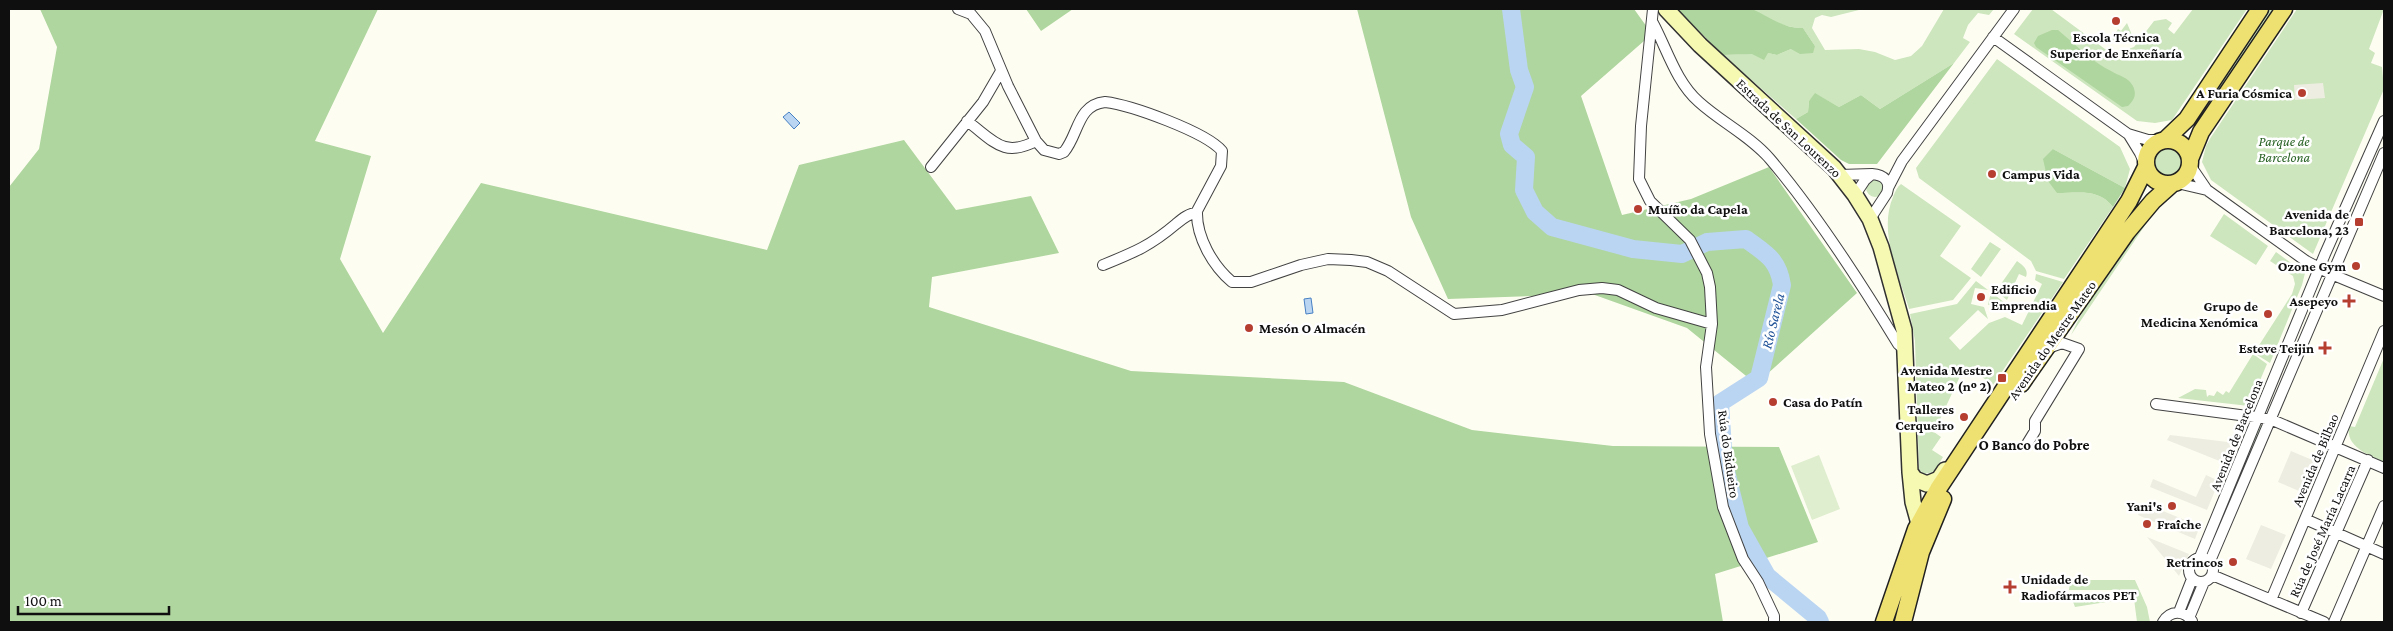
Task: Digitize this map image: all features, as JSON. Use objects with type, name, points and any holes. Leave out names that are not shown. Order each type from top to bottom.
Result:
[{"type":"main road","points":[[2165,140],[2187,119],[2260,9]]},
{"type":"main road","points":[[2190,162],[2182,144],[2174,140],[2165,140],[2157,143],[2148,151],[2146,167],[2148,174],[2156,182],[2174,184],[2185,177],[2190,162],[2198,136],[2284,9]]},
{"type":"main road","name":"Avenida do Mestre Mateo","points":[[1940,496],[2020,366],[2129,201],[2146,167]]},
{"type":"main road","name":"Avenida do Mestre Mateo","points":[[1940,496],[2046,349],[2127,232],[2153,201],[2174,184]]},
{"type":"main road","points":[[1884,622],[1900,572],[1919,524],[1940,496]]},
{"type":"main road","points":[[1902,622],[1921,552],[1940,496]]},
{"type":"street","points":[[958,9],[971,14],[978,22],[1036,141],[1044,150],[1052,153],[1064,152],[1086,110],[1097,103],[1105,102],[1164,120],[1209,139],[1222,151],[1222,159],[1197,213],[1198,226],[1206,247],[1216,265],[1232,282],[1251,282],[1302,265],[1328,259],[1351,260],[1366,262],[1388,271],[1454,314],[1502,310],[1579,290],[1602,288],[1618,290],[1656,308],[1712,324]]},
{"type":"street","points":[[1653,9],[1653,23],[1673,65],[1689,92],[1698,101],[1752,141],[1770,159],[1829,239],[1898,344],[1906,351]]},
{"type":"street","name":"Estrada de San Lourenzo","points":[[1666,9],[1700,45],[1840,174],[1870,219],[1881,247],[1902,318],[1906,351],[1910,472]]},
{"type":"street","points":[[1870,219],[1902,161],[2014,9]]},
{"type":"street","name":"Rúa do Bidueiro","points":[[1653,23],[1642,116],[1638,167],[1639,179],[1650,201],[1690,240],[1710,287],[1712,324],[1706,367],[1710,434],[1723,507],[1743,559],[1758,582],[1774,616],[1774,622]]},
{"type":"street","points":[[1994,37],[2128,134],[2140,138],[2165,140]]},
{"type":"street","points":[[931,167],[983,102],[1001,71]]},
{"type":"street","points":[[967,121],[1006,148],[1021,149],[1036,141]]},
{"type":"street","name":"Avenida de Barcelona","points":[[2200,557],[2319,269],[2383,127]]},
{"type":"street","points":[[2128,134],[2146,167]]},
{"type":"street","name":"Avenida de Barcelona","points":[[2210,561],[2384,153]]},
{"type":"street","points":[[1855,195],[1865,180],[1902,161]]},
{"type":"street","points":[[2190,162],[2206,190]]},
{"type":"street","points":[[1840,174],[1875,174],[1886,179],[1888,188]]},
{"type":"street","points":[[2174,184],[2206,190],[2319,269],[2384,296]]},
{"type":"street","points":[[1103,264],[1137,252],[1155,242],[1191,213],[1197,213]]},
{"type":"street","points":[[2073,346],[2067,336],[2067,332],[2079,302]]},
{"type":"street","name":"Avenida de Bilbao","points":[[2271,600],[2384,331]]},
{"type":"street","points":[[2027,444],[2034,431],[2035,421],[2078,349],[2058,343],[2046,349]]},
{"type":"street","points":[[1910,472],[1922,483],[1932,484],[1939,479],[2020,366]]},
{"type":"street","points":[[2156,404],[2270,418],[2336,445],[2384,468]]},
{"type":"street","name":"Rúa de José María Lacarra","points":[[2301,613],[2368,460]]},
{"type":"street","points":[[1902,622],[1901,602],[1921,536],[1910,472]]},
{"type":"street","points":[[1900,572],[1907,530],[1907,485],[1910,472]]},
{"type":"street","points":[[2334,622],[2384,506]]},
{"type":"street","points":[[2305,519],[2384,554]]},
{"type":"street","points":[[2200,557],[2210,561],[2213,566],[2191,620],[2179,612],[2192,579],[2188,568],[2192,561],[2200,557]]},
{"type":"street","points":[[2192,579],[2208,578],[2271,600],[2324,622]]},
{"type":"street","points":[[2163,622],[2170,615],[2179,612]]},
{"type":"green space","points":[[40,9],[378,9],[315,141],[371,156],[340,259],[383,333],[481,183],[767,250],[799,165],[904,140],[956,210],[1031,196],[1059,253],[932,277],[929,307],[1131,371],[1344,382],[1472,430],[1613,446],[1779,447],[1818,542],[1715,574],[1723,622],[9,622],[9,187],[39,149],[57,47]]},
{"type":"green space","points":[[1026,9],[1073,9],[1041,31]]},
{"type":"green space","points":[[1357,9],[1634,9],[1652,34],[1581,96],[1622,215],[1691,199],[1769,167],[1857,293],[1756,384],[1687,328],[1592,294],[1448,299],[1411,217]]},
{"type":"green space","points":[[1677,9],[1752,9],[1783,24],[1803,28],[1815,46],[1813,53],[1800,54],[1791,49],[1777,55],[1768,53],[1764,60],[1752,54],[1723,55]]},
{"type":"green space","points":[[1751,9],[1863,9],[1831,17],[1822,15],[1815,18],[1812,28],[1825,50],[1859,49],[1875,52],[1895,60],[1911,56],[1922,46],[1944,9],[1994,9],[1989,15],[1978,13],[1968,25],[1963,38],[1970,42],[1954,63],[1880,109],[1861,95],[1839,107],[1816,94],[1809,101],[1808,112],[1796,119],[1723,55],[1768,53],[1777,55],[1791,49],[1815,46],[1803,28],[1783,25]]},
{"type":"green space","points":[[2033,9],[2051,9],[2105,49],[2117,53],[2134,47],[2154,21],[2166,19],[2172,23],[2168,29],[2174,34],[2193,9],[2247,9],[2172,120],[2155,123],[2137,121],[2014,34]]},
{"type":"green space","points":[[2268,9],[2276,9],[2204,116],[2199,114]]},
{"type":"green space","name":"Parque de Barcelona","points":[[2297,9],[2384,9],[2369,49],[2375,53],[2371,63],[2382,67],[2384,89],[2313,254],[2211,180],[2202,162],[2206,146],[2211,137]]},
{"type":"green space","points":[[2127,23],[2132,35],[2120,43],[2111,41],[2118,29],[2121,31]]},
{"type":"green space","points":[[2052,30],[2058,30],[2097,63],[2129,81],[2133,86],[2135,95],[2128,106],[2122,107],[2036,47],[2034,43],[2038,36]]},
{"type":"green space","points":[[1997,59],[2120,147],[2130,169],[2125,188],[2053,149],[2057,193],[2080,192],[2095,194],[2113,207],[2064,279],[2036,271],[2031,261],[1919,178],[1916,168]]},
{"type":"green space","points":[[1954,63],[1877,164],[1849,164],[1841,160],[1796,119],[1808,112],[1809,101],[1815,93],[1839,107],[1861,95],[1880,109]]},
{"type":"green space","points":[[2053,149],[2125,188],[2113,207],[2095,194],[2080,192],[2057,193],[2048,181],[2043,159]]},
{"type":"green space","points":[[2168,149],[2177,153],[2181,162],[2177,171],[2168,175],[2159,171],[2155,162],[2159,153]]},
{"type":"green space","points":[[1875,179],[1881,182],[1884,188],[1881,194],[1875,197],[1869,194],[1866,188],[1869,182]]},
{"type":"green space","points":[[1901,184],[1961,226],[1940,256],[1971,278],[1953,300],[1909,309],[1892,253],[1888,224],[1889,210],[1893,197]]},
{"type":"green space","points":[[2224,214],[2268,246],[2256,265],[2210,236]]},
{"type":"green space","points":[[2152,215],[2071,335],[2088,302],[2107,272]]},
{"type":"green space","points":[[1990,242],[2001,249],[1981,277],[1971,269]]},
{"type":"green space","points":[[2276,252],[2305,273],[2302,285],[2270,363],[2254,353],[2292,294],[2295,284],[2293,276],[2270,261]]},
{"type":"green space","points":[[2017,261],[2026,269],[2027,274],[2026,277],[2019,274],[2007,300],[1996,291]]},
{"type":"green space","points":[[2036,274],[2063,282],[1993,385],[1982,377],[1979,368],[1975,366],[1969,371],[1962,372],[1934,432],[1941,437],[1932,450],[1943,457],[1934,472],[1924,474],[1919,470],[1915,341],[1910,314],[1957,304],[1976,281],[1988,290],[1975,288],[1971,304],[1984,307],[1988,319],[1978,310],[1949,338],[1960,350],[1989,323],[2005,317],[2022,325],[2042,284],[2035,280]]},
{"type":"green space","points":[[1991,292],[2005,303],[2002,309],[1999,301],[1988,305]]},
{"type":"green space","points":[[2253,354],[2267,364],[2249,406],[2178,398],[2195,389],[2206,390],[2207,397],[2209,395],[2214,396],[2217,391],[2223,395],[2226,391],[2229,393]]},
{"type":"green space","points":[[2384,358],[2384,462],[2354,445],[2349,433],[2349,426],[2355,427]]},
{"type":"green space","points":[[2261,425],[2263,426],[2237,488],[2235,487]]},
{"type":"green space","points":[[1819,455],[1840,509],[1812,520],[1791,466]]},
{"type":"green space","points":[[2070,580],[2135,580],[2147,607],[2150,622],[2137,622],[2134,599],[2126,599],[2126,590],[2069,590]]},
{"type":"green space","points":[[2070,594],[2119,600],[2075,607]]},
{"type":"shaded area","points":[[2323,83],[2325,98],[2295,100],[2294,85]]},
{"type":"shaded area","points":[[2170,435],[2236,443],[2227,464],[2167,440]]},
{"type":"shaded area","points":[[2291,451],[2317,462],[2304,493],[2278,482]]},
{"type":"shaded area","points":[[2206,475],[2219,481],[2207,510],[2150,487],[2153,479],[2196,497]]},
{"type":"shaded area","points":[[2143,503],[2200,526],[2195,539],[2138,515]]},
{"type":"shaded area","points":[[2261,525],[2286,535],[2271,569],[2246,559]]},
{"type":"shaded area","points":[[2147,537],[2189,554],[2179,576]]},
{"type":"water","points":[[789,112],[800,123],[794,129],[783,117]]},
{"type":"water","points":[[1311,298],[1313,313],[1306,314],[1304,299]]},
{"type":"waterway","name":"Río Sarela","points":[[1511,9],[1519,70],[1525,87],[1509,134],[1512,145],[1526,157],[1524,190],[1535,212],[1552,227],[1633,249],[1682,254],[1707,242],[1746,239],[1770,258],[1778,269],[1782,285],[1759,378],[1720,403],[1724,463],[1740,528],[1767,576],[1818,618],[1820,622]]},
{"type":"place","name":"Escola Técnica Superior de Enxeñaría","points":[[2116,21]]},
{"type":"place","name":"A Furia Cósmica","points":[[2302,93]]},
{"type":"place","name":"Campus Vida","points":[[1992,174]]},
{"type":"place","name":"Muíño da Capela","points":[[1638,209]]},
{"type":"place","name":"Avenida de Barcelona, 23","points":[[2359,222]]},
{"type":"place","name":"Ozone Gym","points":[[2356,266]]},
{"type":"place","name":"Edificio Emprendia","points":[[1981,297]]},
{"type":"place","name":"Asepeyo","points":[[2349,301]]},
{"type":"place","name":"Grupo de Medicina Xenómica","points":[[2268,314]]},
{"type":"place","name":"Mesón O Almacén","points":[[1249,328]]},
{"type":"place","name":"Esteve Teijin","points":[[2325,348]]},
{"type":"place","name":"Avenida Mestre Mateo 2 (nº 2)","points":[[2002,378]]},
{"type":"place","name":"Casa do Patín","points":[[1773,402]]},
{"type":"place","name":"Talleres Cerqueiro","points":[[1964,417]]},
{"type":"place","name":"Yani's","points":[[2172,506]]},
{"type":"place","name":"Fraîche","points":[[2147,524]]},
{"type":"place","name":"Retrincos","points":[[2233,562]]},
{"type":"place","name":"Unidade de Radiofármacos PET","points":[[2010,587]]},
{"type":"district","name":"O Banco do Pobre","points":[[2034,445]]}]
